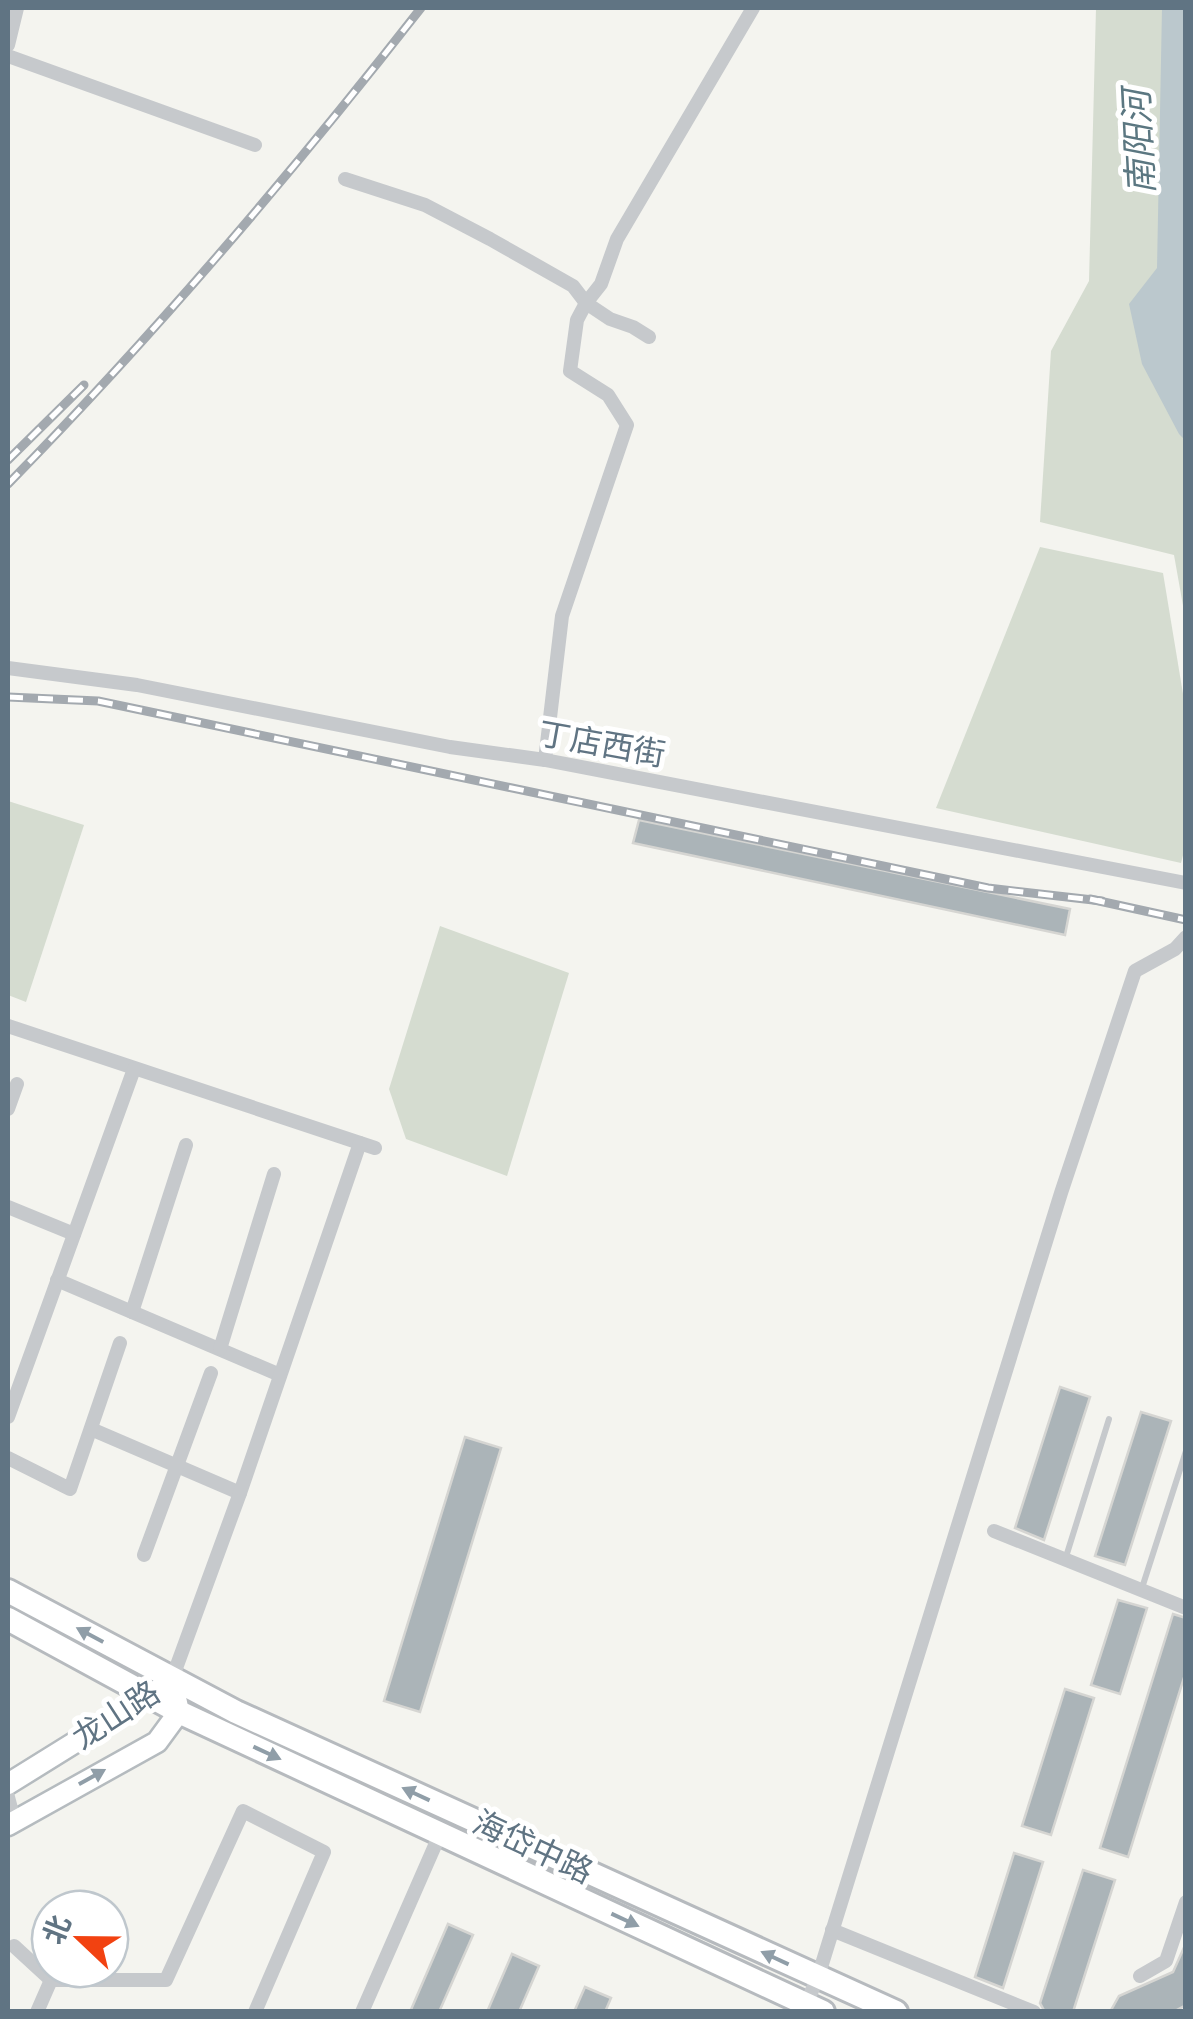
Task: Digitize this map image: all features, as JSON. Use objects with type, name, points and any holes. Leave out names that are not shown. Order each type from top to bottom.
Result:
[{"type":"main road","name":"海岱中路","points":[[8,1591],[236,1712],[896,2012]]},
{"type":"main road","name":"海岱中路","points":[[8,1618],[148,1697],[814,2008]]},
{"type":"street","points":[[8,46],[18,8]]},
{"type":"street","points":[[546,760],[562,616],[627,425],[608,395],[570,371],[577,320],[601,284],[618,239],[753,8]]},
{"type":"street","points":[[8,56],[255,145]]},
{"type":"street","points":[[345,179],[425,205],[474,230],[573,286],[586,303],[610,319],[649,337]]},
{"type":"street","name":"丁店西街","points":[[8,668],[137,685],[450,748],[546,760],[1186,883]]},
{"type":"street","points":[[814,2008],[818,1977],[832,1930],[1134,971],[1175,949],[1186,936]]},
{"type":"street","points":[[8,1026],[367,1145],[172,1679]]},
{"type":"street","points":[[8,1426],[134,1069]]},
{"type":"street","points":[[8,1109],[17,1084]]},
{"type":"street","points":[[132,1312],[186,1145]]},
{"type":"street","points":[[220,1349],[274,1174]]},
{"type":"street","points":[[8,1207],[74,1234]]},
{"type":"street","points":[[57,1280],[280,1375]]},
{"type":"street","points":[[8,1458],[70,1490],[120,1344]]},
{"type":"street","points":[[144,1555],[211,1373]]},
{"type":"street","points":[[92,1429],[240,1494]]},
{"type":"street","points":[[994,1531],[1186,1608]]},
{"type":"street","name":"龙山路","points":[[8,1784],[172,1679],[179,1712],[157,1742],[11,1822]]},
{"type":"street","points":[[8,1798],[11,1822]]},
{"type":"street","points":[[130,1980],[166,1980],[243,1810],[324,1852],[255,2012]]},
{"type":"street","points":[[362,2012],[440,1834]]},
{"type":"street","points":[[1140,1976],[1166,1961],[1186,1902]]},
{"type":"street","points":[[832,1930],[1034,2012]]},
{"type":"street","points":[[14,1946],[30,1961]]},
{"type":"street","points":[[37,2012],[47,1989]]},
{"type":"lane","points":[[1065,1560],[1109,1419]]},
{"type":"lane","points":[[1141,1592],[1186,1450]]},
{"type":"shaded area","points":[[1096,8],[1185,8],[1185,617],[1174,555],[1040,522],[1051,351],[1089,281]]},
{"type":"shaded area","name":"南阳河","points":[[1162,8],[1185,8],[1185,440],[1142,364],[1129,304],[1157,268]]},
{"type":"shaded area","points":[[1040,547],[1163,573],[1185,706],[1186,844],[1181,863],[936,808]]},
{"type":"shaded area","points":[[8,801],[84,825],[26,1002],[8,995]]},
{"type":"shaded area","points":[[440,926],[569,973],[507,1176],[406,1139],[389,1089]]},
{"type":"building","points":[[639,820],[1070,909],[1065,935],[633,843]]},
{"type":"building","points":[[1060,1387],[1090,1397],[1044,1540],[1015,1528]]},
{"type":"building","points":[[1141,1412],[1171,1421],[1125,1565],[1095,1556]]},
{"type":"building","points":[[465,1437],[501,1448],[420,1712],[384,1701]]},
{"type":"building","points":[[1118,1600],[1147,1608],[1120,1694],[1091,1685]]},
{"type":"building","points":[[1173,1614],[1186,1618],[1186,1671],[1128,1857],[1100,1848]]},
{"type":"building","points":[[1065,1689],[1094,1698],[1051,1835],[1022,1826]]},
{"type":"building","points":[[1014,1853],[1043,1862],[1003,1988],[975,1977]]},
{"type":"building","points":[[1083,1870],[1115,1880],[1073,2012],[1045,2012],[1040,2003]]},
{"type":"building","points":[[448,1924],[473,1935],[439,2012],[410,2012]]},
{"type":"building","points":[[1186,1943],[1186,2005],[1173,2012],[1110,2012],[1119,1996],[1173,1972]]},
{"type":"building","points":[[512,1954],[539,1966],[519,2012],[487,2012]]},
{"type":"building","points":[[585,1987],[611,1998],[605,2012],[574,2012]]},
{"type":"railway","points":[[8,484],[221,252],[421,8]]},
{"type":"railway","points":[[8,460],[84,385]]},
{"type":"railway","points":[[8,697],[98,701],[988,888],[1102,901]]},
{"type":"railway","points":[[1090,899],[1186,920]]}]
